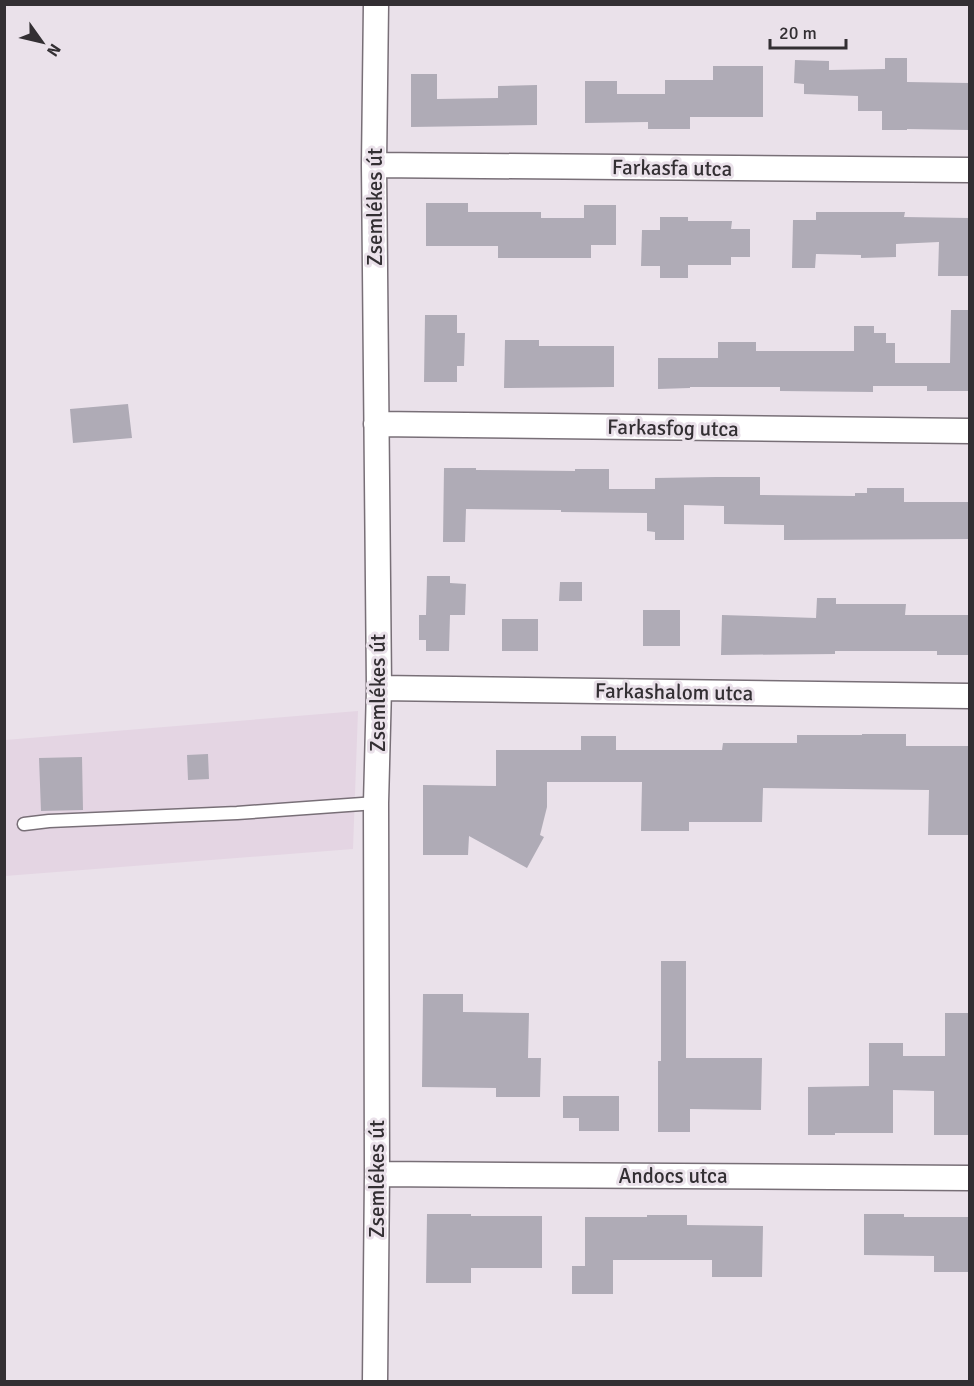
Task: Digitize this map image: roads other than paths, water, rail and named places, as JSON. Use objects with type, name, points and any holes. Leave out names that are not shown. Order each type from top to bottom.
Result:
[{"type":"street","name":"Zsemlékes út","points":[[375,1382],[376,803],[379,688],[374,165],[376,4]]},
{"type":"street","name":"Farkasfa utca","points":[[374,165],[969,170]]},
{"type":"street","name":"Farkasfog utca","points":[[376,424],[969,431]]},
{"type":"street","name":"Farkashalom utca","points":[[379,688],[969,696]]},
{"type":"street","name":"Andocs utca","points":[[377,1174],[969,1178]]},
{"type":"lane","points":[[24,824],[376,803]]}]
